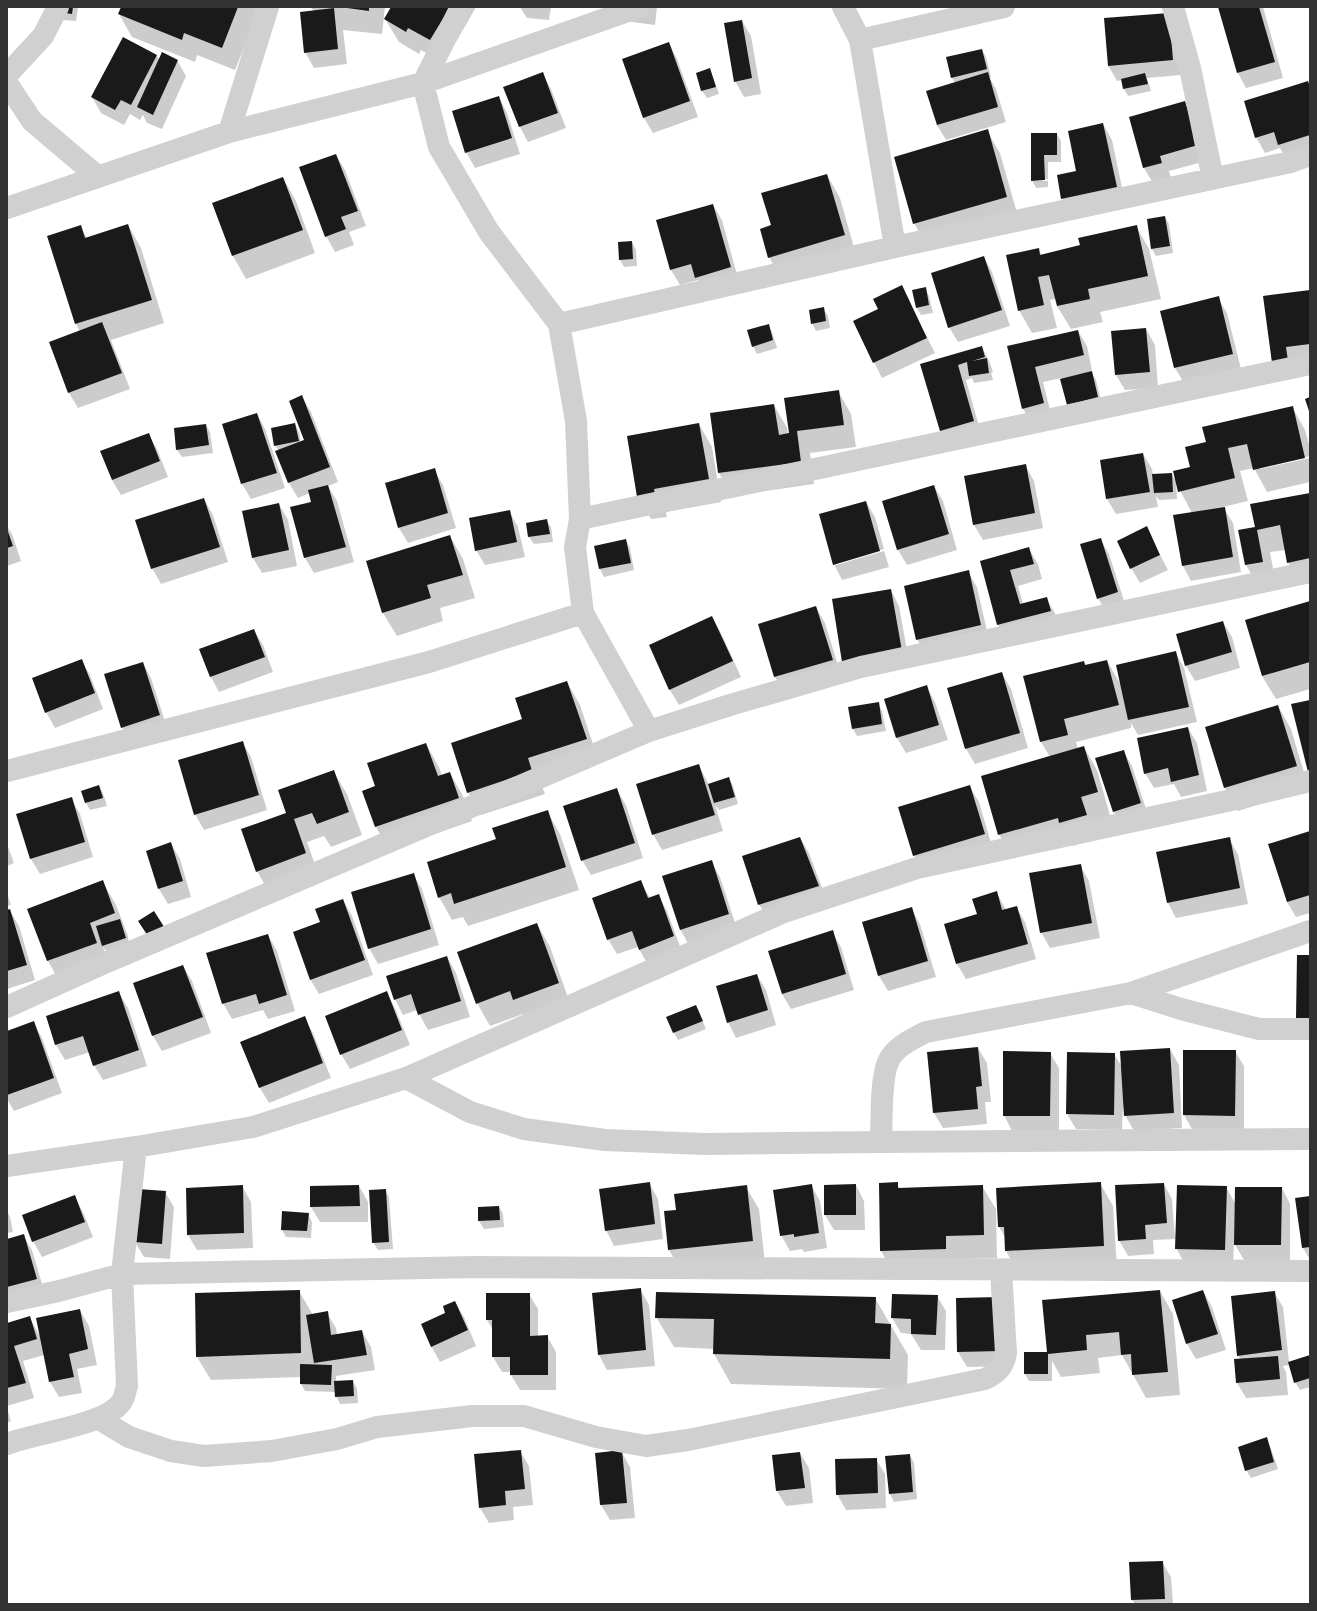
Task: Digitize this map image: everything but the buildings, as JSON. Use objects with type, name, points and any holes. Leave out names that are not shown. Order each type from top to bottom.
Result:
[{"type":"street","points":[[7,75],[43,36],[58,7]]},
{"type":"street","points":[[229,132],[268,7]]},
{"type":"street","points":[[461,7],[423,83],[439,147],[489,232],[559,324],[576,421],[580,519],[575,547],[583,613],[649,731]]},
{"type":"street","points":[[7,208],[229,132],[423,83],[639,7]]},
{"type":"street","points":[[843,7],[860,40],[895,247]]},
{"type":"street","points":[[860,40],[1004,7]]},
{"type":"street","points":[[1173,7],[1190,68],[1213,179]]},
{"type":"street","points":[[7,83],[32,121],[97,176]]},
{"type":"street","points":[[559,324],[895,247],[1291,162],[1310,155]]},
{"type":"street","points":[[580,519],[1310,364]]},
{"type":"street","points":[[7,1007],[100,965],[649,731],[730,705],[861,668],[1310,572]]},
{"type":"street","points":[[7,771],[429,662],[583,613]]},
{"type":"street","points":[[7,1166],[136,1147],[253,1127],[406,1078],[784,912],[916,868],[1227,801],[1310,781]]},
{"type":"street","points":[[881,1142],[884,1073],[889,1058],[904,1044],[926,1032],[1131,993],[1310,931]]},
{"type":"street","points":[[1131,993],[1181,1009],[1259,1029],[1310,1029]]},
{"type":"street","points":[[406,1078],[470,1112],[524,1129],[605,1140],[705,1144],[1310,1139]]},
{"type":"street","points":[[7,1444],[99,1419],[113,1410],[122,1401],[127,1386],[122,1274],[136,1147]]},
{"type":"street","points":[[7,1302],[59,1291],[122,1274],[475,1267],[1310,1271]]},
{"type":"street","points":[[99,1419],[129,1437],[171,1451],[204,1456],[272,1451],[337,1439],[378,1427],[472,1416],[524,1416],[596,1437],[646,1446],[688,1440],[984,1379],[996,1373],[1004,1363],[1006,1353],[1001,1270]]}]
